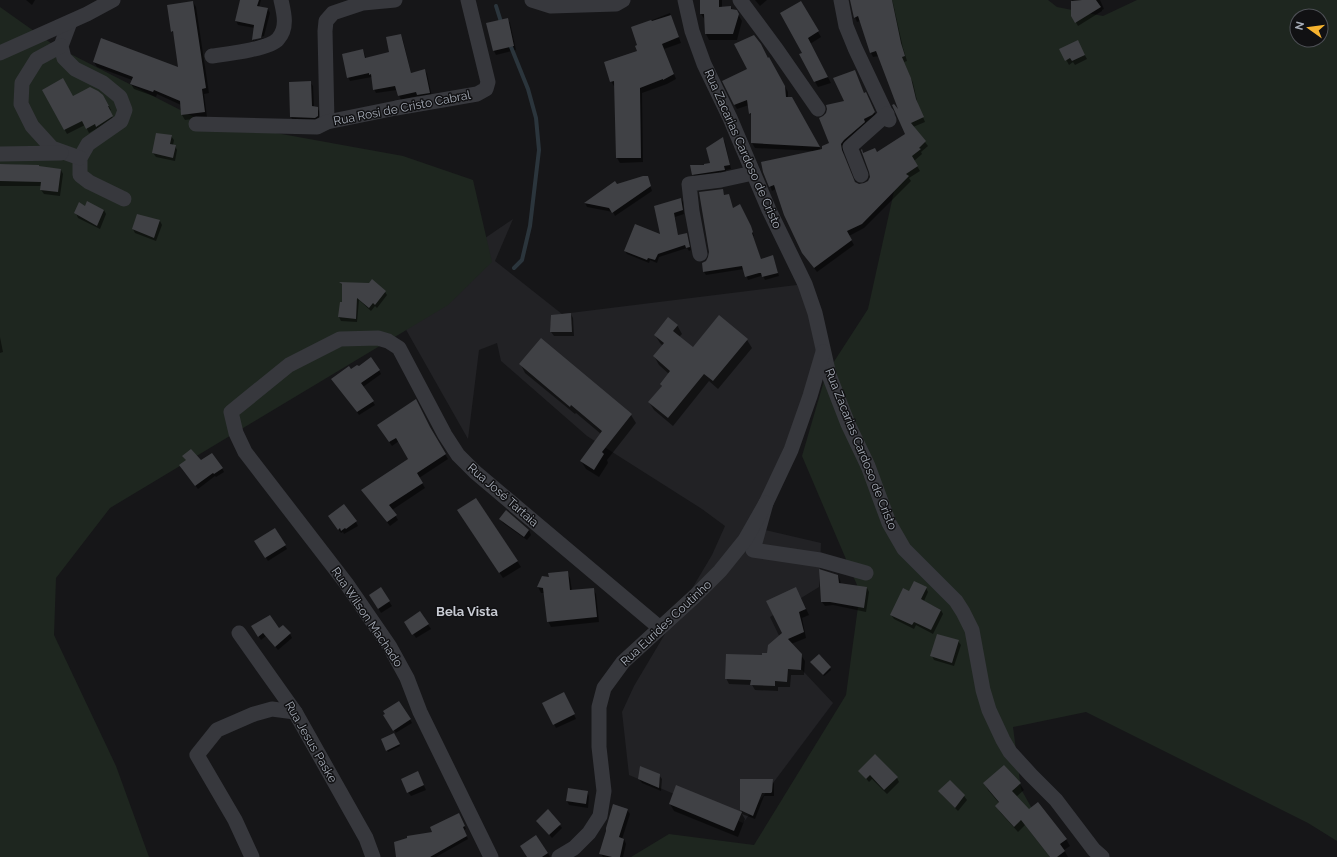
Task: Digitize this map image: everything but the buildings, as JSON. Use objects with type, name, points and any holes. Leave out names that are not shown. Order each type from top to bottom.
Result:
[{"type":"street","points":[[0,53],[70,22],[113,0]]},
{"type":"street","points":[[212,56],[266,46],[278,40],[284,29],[285,16],[281,0]]},
{"type":"street","name":"Rua Rosi de Cristo Cabral","points":[[395,0],[363,3],[333,13],[326,22],[327,122],[477,94],[486,89],[488,82],[468,0]]},
{"type":"street","points":[[532,0],[551,6],[616,4],[623,0]]},
{"type":"street","name":"Rua Zacarias Cardoso de Cristo","points":[[685,0],[692,30],[704,64],[730,118],[769,210],[805,284],[815,313],[829,375],[848,424],[868,466],[889,523],[904,549],[956,601],[972,630],[983,690],[989,710],[1010,752],[1056,800],[1094,850],[1102,857]]},
{"type":"street","points":[[740,0],[818,109]]},
{"type":"street","points":[[841,0],[846,26],[888,117],[850,147],[861,175]]},
{"type":"street","points":[[70,22],[61,46],[64,58],[75,69],[103,83],[120,97],[125,110],[122,121],[88,144],[80,158],[80,176],[124,199]]},
{"type":"street","points":[[61,46],[37,59],[22,83],[21,104],[32,126],[52,148],[80,158]]},
{"type":"street","points":[[196,124],[317,127],[327,122]]},
{"type":"street","points":[[0,154],[65,153]]},
{"type":"street","points":[[700,254],[688,184],[721,180],[753,173]]},
{"type":"street","name":"Rua José Tartaia","points":[[231,412],[289,366],[340,339],[378,338],[388,341],[399,348],[445,435],[458,455],[475,472],[660,628]]},
{"type":"street","points":[[823,351],[810,396],[791,450],[766,503],[753,550],[820,560],[866,573]]},
{"type":"street","name":"Rua Wilson Machado","points":[[231,412],[236,433],[245,452],[346,583],[390,647],[407,678],[420,712],[491,857]]},
{"type":"street","name":"Rua Eurides Coutinho","points":[[559,857],[574,848],[589,833],[600,816],[604,791],[599,747],[599,708],[604,688],[623,662],[720,571],[745,540],[766,503]]},
{"type":"street","name":"Rua Jesus Paske","points":[[239,633],[295,712],[366,838],[373,857]]},
{"type":"street","points":[[252,857],[235,820],[197,755],[217,730],[254,714],[272,709],[295,712]]},
{"type":"shaded area","points":[[885,0],[1048,0],[1057,7],[1103,16],[1137,0],[1337,0],[1337,841],[1308,823],[1086,712],[1013,727],[1021,789],[1059,857],[631,857],[669,834],[754,845],[846,695],[860,592],[802,456],[826,374],[868,309],[908,128]]},
{"type":"shaded area","points":[[0,7],[55,46],[198,119],[403,156],[473,180],[492,262],[448,305],[110,508],[56,578],[54,635],[116,766],[149,857],[0,857]]},
{"type":"shaded area","points":[[513,219],[495,261],[562,314],[805,284],[823,351],[752,527],[821,543],[819,587],[770,617],[789,656],[833,703],[743,823],[629,775],[622,712],[634,686],[712,555],[725,526],[702,509],[587,436],[501,361],[497,343],[479,350],[468,439],[396,312],[434,273]]},
{"type":"waterway","points":[[496,6],[502,25]]},
{"type":"waterway","points":[[509,42],[528,89],[536,118],[539,150],[530,226],[522,260],[514,268]]},
{"type":"district","name":"Bela Vista","points":[[467,611]]}]
